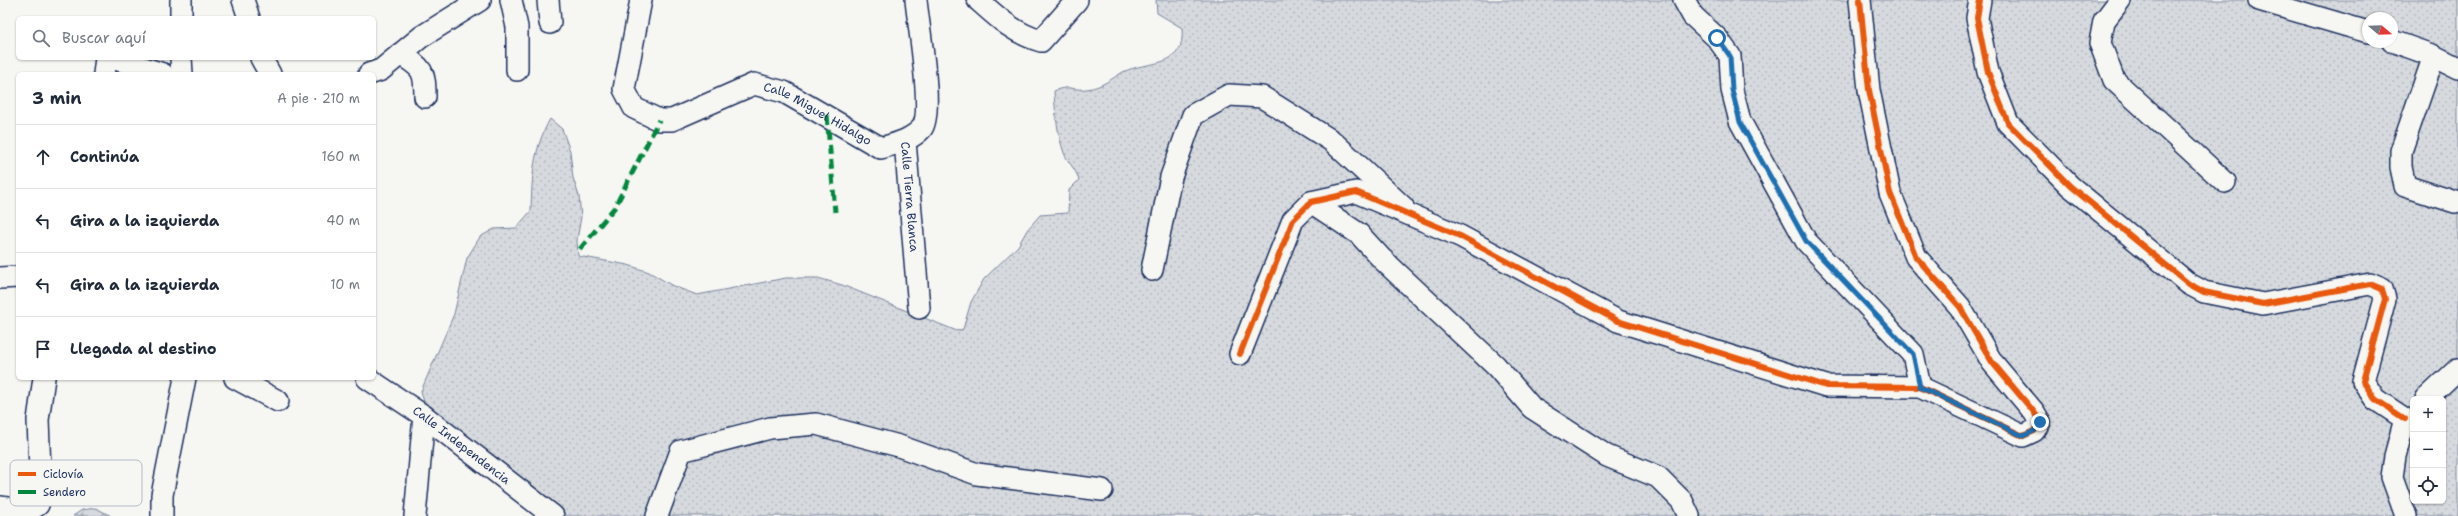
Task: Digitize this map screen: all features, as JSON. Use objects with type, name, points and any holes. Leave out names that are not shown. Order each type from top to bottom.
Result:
[{"type":"street","points":[[181,0],[181,16]]},
{"type":"street","points":[[243,0],[248,16]]},
{"type":"street","points":[[375,72],[381,70],[421,37],[480,0]]},
{"type":"street","points":[[511,0],[517,27],[517,70]]},
{"type":"street","points":[[548,0],[550,23]]},
{"type":"street","name":"Calle Miguel Hidalgo","points":[[640,0],[624,89],[634,108],[659,120],[672,120],[754,84],[784,92],[881,148],[905,141]]},
{"type":"street","name":"Calle Tierra Blanca","points":[[916,0],[928,107],[922,127],[905,141],[919,308]]},
{"type":"street","points":[[978,0],[1002,22],[1024,36],[1041,41],[1077,0]]},
{"type":"street","points":[[1684,0],[1693,16],[1717,38],[1730,56],[1732,90],[1740,122],[1806,241],[1913,354],[1920,387]]},
{"type":"street","points":[[1240,354],[1293,220],[1311,202],[1356,192],[1460,236],[1618,321],[1826,386],[1920,387],[2023,436],[2034,431],[2040,422],[2034,412],[1992,362],[1960,307],[1916,257],[1890,193],[1869,90],[1860,0]]},
{"type":"street","points":[[1980,0],[1977,18],[1988,72],[2008,123],[2070,186],[2189,284],[2204,292],[2263,304],[2370,284],[2382,289],[2384,299],[2363,381],[2375,399],[2409,415],[2395,456],[2392,477],[2406,516]]},
{"type":"street","points":[[2120,0],[2104,21],[2100,44],[2114,80],[2225,182]]},
{"type":"street","points":[[2259,0],[2362,30]]},
{"type":"street","points":[[2398,43],[2434,56],[2458,68]]},
{"type":"street","points":[[400,54],[417,64],[425,75],[425,97]]},
{"type":"street","points":[[2434,56],[2401,151],[2401,167],[2405,186],[2455,202]]},
{"type":"street","points":[[104,72],[106,60]]},
{"type":"street","points":[[118,60],[157,72]]},
{"type":"street","points":[[181,60],[182,72]]},
{"type":"street","points":[[262,60],[269,72]]},
{"type":"street","points":[[1152,270],[1171,177],[1193,116],[1229,95],[1262,97],[1332,141],[1413,216]]},
{"type":"street","points":[[1311,202],[1359,234],[1496,366],[1532,408],[1606,456],[1658,477],[1682,501],[1689,516]]},
{"type":"street","points":[[0,278],[16,277]]},
{"type":"street","points":[[2429,396],[2458,368]]},
{"type":"street","points":[[40,460],[38,420],[44,380]]},
{"type":"street","points":[[162,516],[162,495],[185,380]]},
{"type":"street","points":[[239,380],[278,401]]},
{"type":"street","name":"Calle Independencia","points":[[371,380],[424,416],[553,516]]},
{"type":"street","points":[[415,516],[424,416]]},
{"type":"street","points":[[657,516],[681,451],[770,428],[816,424],[899,446],[977,474],[1102,490]]},
{"type":"street","points":[[0,507],[28,510],[36,506]]},
{"type":"green space","points":[[1156,0],[2458,0],[2458,516],[544,516],[474,470],[432,431],[421,391],[454,314],[467,258],[480,237],[494,229],[516,228],[531,211],[534,164],[544,130],[550,119],[562,129],[570,151],[573,178],[579,196],[581,217],[577,240],[578,256],[628,265],[649,272],[673,286],[697,295],[786,278],[818,278],[842,285],[957,331],[963,329],[971,302],[984,279],[1018,246],[1027,230],[1040,215],[1068,213],[1069,190],[1079,180],[1064,153],[1057,122],[1054,91],[1064,88],[1092,88],[1133,68],[1163,61],[1178,51],[1182,41],[1182,28],[1157,13]]},
{"type":"green space","points":[[96,508],[111,516],[73,516],[82,510]]},
{"type":"marked path","points":[[827,115],[835,212]]},
{"type":"marked path","points":[[580,249],[615,207],[659,120]]},
{"type":"cycle path","points":[[1240,354],[1293,220],[1311,202],[1356,192],[1460,236],[1618,321],[1826,386],[1920,387],[2023,436],[2034,431],[2040,422],[2034,412],[1992,362],[1960,307],[1916,257],[1890,193],[1869,90],[1860,0]]},
{"type":"cycle path","points":[[1980,0],[1977,18],[1988,72],[2008,123],[2070,186],[2189,284],[2204,292],[2263,304],[2370,284],[2382,289],[2385,299],[2363,381],[2375,399],[2405,419]]},
{"type":"route","points":[[1717,38],[1730,56],[1732,90],[1740,122],[1806,241],[1913,354],[1920,387],[2023,436],[2034,431],[2040,422]]}]
